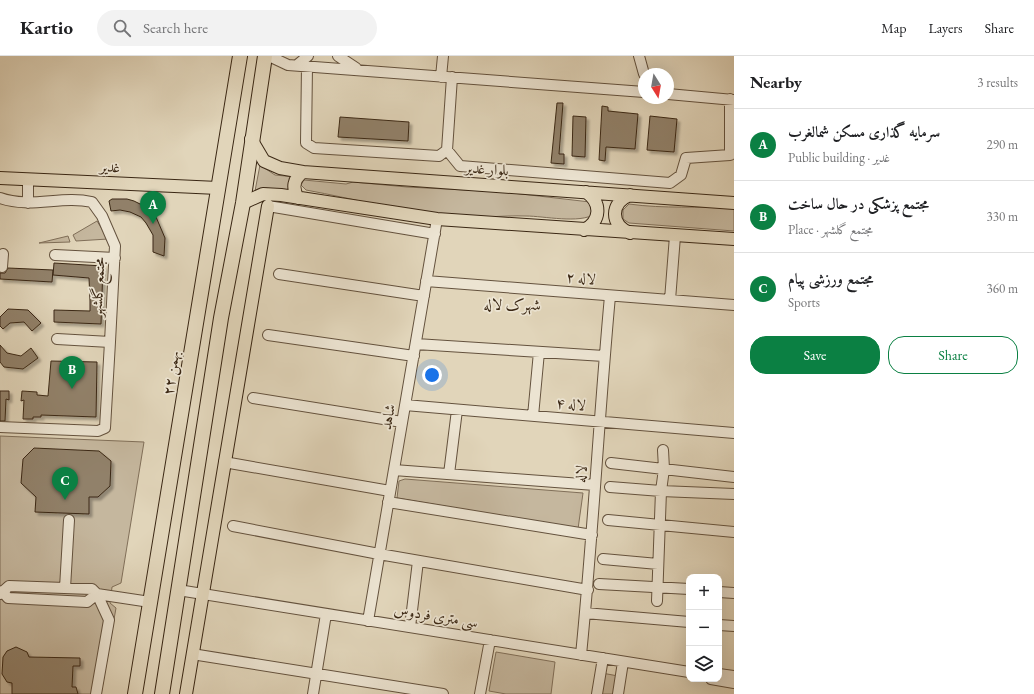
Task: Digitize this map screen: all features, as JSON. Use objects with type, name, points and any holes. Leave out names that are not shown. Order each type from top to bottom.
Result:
[{"type":"highway","name":"۲۲ بهمن","points":[[135,694],[184,403],[194,326],[240,56]]},
{"type":"highway","points":[[162,694],[221,318],[243,203],[251,139],[265,56]]},
{"type":"highway","points":[[184,403],[185,409],[193,415],[200,414],[209,402]]},
{"type":"main road","name":"بلوار غدیر","points":[[251,139],[264,161],[280,168],[303,172],[734,203]]},
{"type":"main road","points":[[298,198],[294,189],[294,184],[296,179],[303,172]]},
{"type":"main road","name":"غدیر","points":[[0,178],[218,188]]},
{"type":"main road","points":[[584,230],[595,222],[598,208],[592,196],[586,192]]},
{"type":"main road","points":[[243,203],[263,194],[280,195],[437,219],[734,239]]},
{"type":"main road","points":[[630,195],[619,202],[614,214],[619,226],[630,233]]},
{"type":"main road","points":[[186,694],[268,206]]},
{"type":"street","points":[[269,56],[288,65],[304,62],[359,70],[638,92]]},
{"type":"street","points":[[338,56],[348,65],[359,70]]},
{"type":"street","points":[[441,77],[443,56]]},
{"type":"street","points":[[639,56],[642,68]]},
{"type":"street","points":[[304,62],[306,143],[314,148],[439,156],[447,150]]},
{"type":"street","points":[[452,78],[447,150],[460,166],[670,183],[681,175],[686,158],[730,155],[732,99],[674,94]]},
{"type":"street","points":[[0,198],[12,202],[28,203],[28,179]]},
{"type":"street","name":"مجتمع گلشهر","points":[[0,427],[98,431],[106,428],[115,246],[102,216],[92,202],[82,200],[28,203]]},
{"type":"street","points":[[268,206],[435,234]]},
{"type":"street","name":"شاهد","points":[[368,621],[437,219]]},
{"type":"street","points":[[670,300],[675,236]]},
{"type":"street","points":[[2,267],[5,254]]},
{"type":"street","points":[[55,255],[115,258]]},
{"type":"street","points":[[279,274],[424,296]]},
{"type":"street","name":"لاله ۲","points":[[426,281],[734,305]]},
{"type":"street","name":"لاله","points":[[581,655],[588,590],[599,422],[610,296]]},
{"type":"street","points":[[268,335],[414,356]]},
{"type":"street","points":[[58,339],[110,342]]},
{"type":"street","points":[[416,344],[604,356]]},
{"type":"street","points":[[533,416],[538,352]]},
{"type":"street","points":[[253,398],[402,422]]},
{"type":"street","name":"لاله ۴","points":[[405,405],[734,433]]},
{"type":"street","points":[[449,474],[456,410]]},
{"type":"street","points":[[657,601],[661,492],[664,469],[662,450]]},
{"type":"street","points":[[224,462],[390,491]]},
{"type":"street","points":[[611,463],[734,477]]},
{"type":"street","points":[[394,470],[595,485]]},
{"type":"street","points":[[610,487],[661,492],[734,494]]},
{"type":"street","points":[[388,502],[592,535]]},
{"type":"street","points":[[65,588],[69,520]]},
{"type":"street","points":[[608,520],[734,532]]},
{"type":"street","points":[[233,526],[379,554],[588,590]]},
{"type":"street","points":[[603,559],[658,564]]},
{"type":"street","points":[[410,627],[418,561]]},
{"type":"street","points":[[599,584],[686,589]]},
{"type":"street","points":[[96,694],[109,620],[97,594],[92,589],[9,586],[1,593],[8,598],[88,602],[97,594]]},
{"type":"street","name":"سی متری فردوس","points":[[178,590],[686,672]]},
{"type":"street","points":[[722,592],[734,593]]},
{"type":"street","points":[[97,594],[150,602]]},
{"type":"street","points":[[585,613],[686,622]]},
{"type":"street","points":[[313,694],[326,614]]},
{"type":"street","points":[[722,625],[734,626]]},
{"type":"street","points":[[480,694],[490,640]]},
{"type":"street","points":[[192,654],[443,694]]},
{"type":"street","points":[[597,694],[603,658]]},
{"type":"street","points":[[618,694],[623,662]]},
{"type":"street","points":[[129,694],[138,674]]},
{"type":"street","points":[[722,674],[734,676]]},
{"type":"street","points":[[722,681],[734,683]]},
{"type":"shaded area","points":[[260,165],[275,175],[295,177],[291,191],[266,188],[255,191]]},
{"type":"shaded area","points":[[304,180],[346,184],[353,182],[407,187],[504,192],[590,202],[595,214],[580,219],[561,219],[533,216],[471,218],[434,215],[397,209],[306,190],[301,185]]},
{"type":"shaded area","points":[[629,204],[734,208],[734,231],[629,223],[623,219],[623,210]]},
{"type":"shaded area","points":[[97,221],[108,239],[76,241],[73,235]]},
{"type":"shaded area","points":[[68,236],[70,242],[39,243]]},
{"type":"shaded area","points":[[0,436],[144,442],[121,583],[112,587],[110,603],[116,608],[101,694],[0,694]]},
{"type":"shaded area","points":[[405,479],[583,493],[578,529],[397,498],[399,481]]},
{"type":"shaded area","points":[[496,652],[555,662],[551,694],[506,694],[489,691]]},
{"type":"shaded area","points":[[602,673],[618,676],[615,694],[599,694]]},
{"type":"building","points":[[557,103],[563,103],[559,154],[564,154],[564,164],[551,163]]},
{"type":"building","points":[[602,106],[608,107],[608,111],[638,114],[635,149],[606,147],[605,161],[599,160]]},
{"type":"building","points":[[573,116],[586,117],[585,157],[572,156]]},
{"type":"building","points":[[650,116],[677,119],[674,152],[647,150]]},
{"type":"building","points":[[340,117],[409,122],[408,141],[338,137]]},
{"type":"building","points":[[112,199],[127,199],[134,201],[142,205],[156,217],[165,238],[164,256],[153,252],[153,235],[141,217],[130,212],[120,210],[111,211],[109,201]]},
{"type":"building","points":[[54,263],[103,266],[101,324],[54,322],[54,310],[90,311],[90,301],[89,278],[53,275]]},
{"type":"building","points":[[8,268],[53,270],[52,282],[0,279],[0,273],[5,273]]},
{"type":"building","points":[[8,309],[28,310],[41,323],[32,331],[24,322],[10,323],[3,329],[0,326],[0,317]]},
{"type":"building","points":[[0,345],[7,353],[21,356],[31,348],[38,358],[23,369],[4,367],[0,362]]},
{"type":"building","points":[[51,361],[97,362],[96,417],[41,415],[41,417],[33,417],[33,419],[23,419],[24,400],[21,401],[22,391],[37,392],[37,395],[48,396]]},
{"type":"building","points":[[0,391],[9,391],[9,400],[6,399],[5,421],[0,421]]},
{"type":"building","points":[[34,448],[99,451],[111,461],[110,486],[98,497],[89,497],[89,514],[35,512],[36,497],[21,483],[23,459]]},
{"type":"building","points":[[16,647],[27,652],[29,657],[80,658],[80,666],[73,666],[72,687],[76,687],[78,694],[12,694],[12,683],[7,682],[2,674],[3,657],[7,651]]},
{"type":"place","name":"سرمایه گذاری مسکن شمالغرب","points":[[153,224]]},
{"type":"place","name":"مجتمع پزشکی در حال ساخت","points":[[72,389]]},
{"type":"place","name":"مجتمع ورزشی پیام","points":[[65,500]]},
{"type":"district","name":"شهرک لاله","points":[[512,304]]}]
